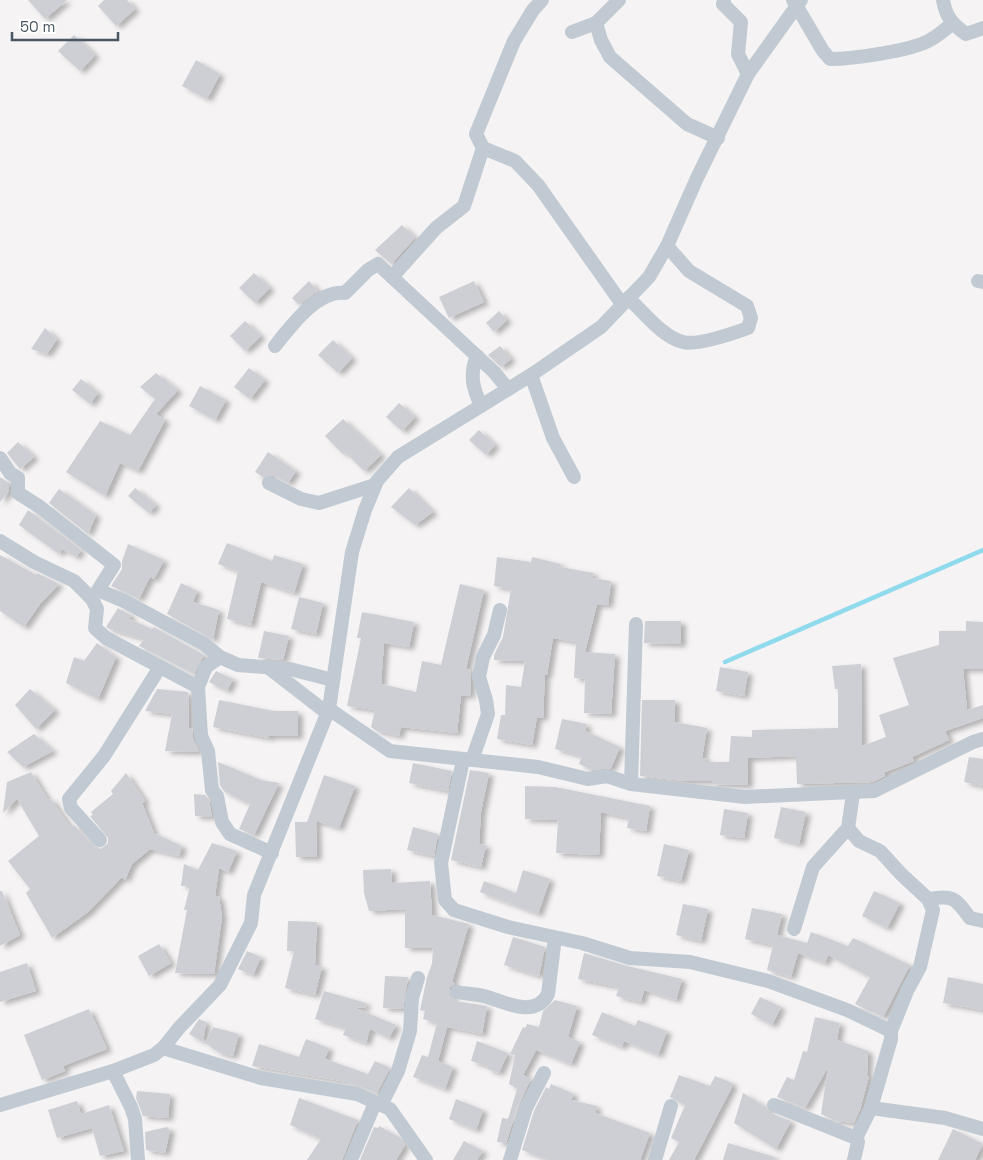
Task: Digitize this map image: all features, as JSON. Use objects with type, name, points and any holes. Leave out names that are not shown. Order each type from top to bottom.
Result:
[{"type":"street","points":[[542,0],[533,10],[514,41],[484,112],[476,134],[483,148],[515,161],[538,185],[625,301],[663,330],[684,343],[719,338],[748,328],[750,318],[746,306],[689,271],[667,246]]},
{"type":"street","points":[[572,32],[596,24],[619,0]]},
{"type":"street","points":[[724,0],[723,4],[741,22],[738,54],[748,74]]},
{"type":"street","points":[[943,0],[946,15],[952,24],[966,34],[983,28]]},
{"type":"street","points":[[0,1105],[113,1072],[154,1054],[163,1048],[220,985],[251,923],[254,895],[328,711],[352,552],[365,510],[375,486],[398,457],[508,390],[601,327],[649,277],[667,246],[748,74],[797,1],[823,51],[830,59],[841,59],[930,41],[952,24]]},
{"type":"street","points":[[596,24],[601,40],[610,57],[687,124],[718,138]]},
{"type":"street","points":[[392,277],[436,228],[464,206],[483,148]]},
{"type":"street","points":[[275,346],[290,327],[316,302],[336,292],[345,293],[368,270],[378,264],[494,372],[508,390]]},
{"type":"street","points":[[477,356],[473,366],[472,384],[481,406]]},
{"type":"street","points":[[531,375],[552,438],[574,477]]},
{"type":"street","points":[[0,458],[10,474],[18,478],[18,493],[40,507],[114,565],[98,590],[204,644],[220,658],[238,665],[290,669],[333,680]]},
{"type":"street","points":[[269,483],[300,499],[319,503],[375,486]]},
{"type":"street","points":[[0,541],[34,562],[74,581],[97,609],[95,628],[106,638],[198,687]]},
{"type":"street","points":[[500,610],[494,635],[483,656],[479,677],[488,714],[467,760],[441,863],[445,900],[454,910],[470,916],[555,938],[582,943],[630,958],[690,962],[768,981],[847,1010],[891,1030]]},
{"type":"street","points":[[630,784],[636,624]]},
{"type":"street","points":[[220,658],[206,667],[198,687],[201,736],[208,751],[212,790],[217,796],[222,822],[230,834],[272,853]]},
{"type":"street","points":[[265,666],[328,711],[390,751],[538,767],[588,779],[607,776],[630,784],[745,797],[853,794],[874,791],[973,742],[983,739]]},
{"type":"street","points":[[100,840],[71,808],[69,799],[104,756],[160,667]]},
{"type":"street","points":[[794,929],[813,867],[848,828],[853,794]]},
{"type":"street","points":[[848,828],[859,841],[880,851],[928,899],[934,910],[920,966],[891,1030],[891,1040],[871,1108],[856,1138],[858,1142],[854,1160]]},
{"type":"street","points":[[928,899],[948,896],[957,900],[970,918],[983,921]]},
{"type":"street","points":[[457,992],[484,996],[522,1008],[538,1006],[545,1001],[548,994],[555,938]]},
{"type":"street","points":[[351,1160],[378,1104],[398,1072],[410,1031],[412,998],[418,978]]},
{"type":"street","points":[[163,1048],[261,1078],[357,1094],[390,1109],[426,1160]]},
{"type":"street","points":[[113,1072],[135,1119],[138,1160]]},
{"type":"street","points":[[510,1160],[526,1108],[544,1073]]},
{"type":"street","points":[[774,1105],[856,1138]]},
{"type":"street","points":[[655,1160],[671,1106]]},
{"type":"street","points":[[871,1108],[945,1118],[983,1129]]},
{"type":"building","points":[[28,0],[67,0],[45,19]]},
{"type":"building","points":[[104,0],[127,0],[135,9],[116,26],[98,6]]},
{"type":"building","points":[[74,35],[95,55],[80,71],[58,51]]},
{"type":"building","points":[[196,60],[220,74],[207,99],[182,86]]},
{"type":"building","points":[[402,225],[415,238],[391,264],[375,250]]},
{"type":"building","points":[[254,273],[270,288],[255,303],[239,288]]},
{"type":"building","points":[[309,281],[318,291],[299,305],[292,298]]},
{"type":"building","points":[[474,281],[484,302],[449,318],[439,297]]},
{"type":"building","points":[[499,311],[507,320],[494,332],[486,323]]},
{"type":"building","points":[[245,321],[261,336],[245,351],[230,336]]},
{"type":"building","points":[[45,328],[57,339],[47,354],[31,349]]},
{"type":"building","points":[[333,340],[352,358],[338,373],[318,355]]},
{"type":"building","points":[[500,346],[511,359],[501,367],[488,355]]},
{"type":"building","points":[[249,368],[265,380],[250,399],[234,387]]},
{"type":"building","points":[[156,373],[178,390],[156,414],[165,420],[138,471],[120,463],[105,496],[66,472],[100,421],[130,435],[155,399],[140,387]]},
{"type":"building","points":[[81,379],[98,393],[90,404],[72,390]]},
{"type":"building","points":[[200,386],[226,400],[215,420],[189,406]]},
{"type":"building","points":[[399,403],[415,417],[402,431],[386,417]]},
{"type":"building","points":[[343,419],[381,455],[364,471],[325,436]]},
{"type":"building","points":[[479,430],[495,445],[486,455],[469,440]]},
{"type":"building","points":[[18,442],[34,457],[20,469],[7,453]]},
{"type":"building","points":[[268,452],[296,471],[288,483],[272,475],[263,477],[255,472]]},
{"type":"building","points":[[0,477],[9,483],[9,491],[0,502]]},
{"type":"building","points":[[135,488],[156,505],[149,513],[128,496]]},
{"type":"building","points":[[409,488],[433,512],[415,525],[391,507]]},
{"type":"building","points":[[59,489],[96,515],[88,534],[49,503]]},
{"type":"building","points":[[28,510],[81,550],[76,557],[62,549],[59,554],[19,525]]},
{"type":"building","points":[[227,543],[272,561],[274,555],[303,564],[294,593],[261,582],[251,625],[227,619],[238,571],[218,564]]},
{"type":"building","points":[[128,544],[164,560],[154,579],[150,577],[139,599],[111,586],[122,569],[122,561]]},
{"type":"building","points":[[0,555],[36,575],[37,573],[59,584],[40,604],[24,627],[0,611]]},
{"type":"building","points":[[497,557],[531,562],[532,557],[561,564],[560,567],[594,573],[592,578],[611,581],[608,605],[597,604],[585,652],[615,654],[611,714],[584,713],[585,679],[574,678],[576,642],[553,638],[547,675],[545,674],[543,718],[537,717],[532,745],[497,739],[501,715],[505,715],[506,685],[521,687],[525,661],[494,660],[494,655],[503,637],[511,589],[494,586]]},
{"type":"building","points":[[181,583],[197,591],[193,602],[219,610],[213,640],[167,614]]},
{"type":"building","points":[[460,584],[484,590],[466,669],[471,670],[470,696],[461,695],[457,733],[401,727],[399,736],[377,731],[371,727],[375,710],[347,706],[361,638],[357,638],[362,612],[414,622],[409,647],[384,643],[381,684],[416,692],[422,661],[441,665]]},
{"type":"building","points":[[299,597],[323,603],[316,634],[291,629]]},
{"type":"building","points":[[118,608],[131,615],[129,619],[152,629],[154,627],[204,655],[194,674],[139,646],[144,639],[106,627]]},
{"type":"building","points":[[645,621],[681,621],[681,644],[644,643]]},
{"type":"building","points":[[966,621],[983,622],[983,669],[963,669],[967,710],[983,705],[983,718],[945,731],[949,740],[912,757],[914,761],[885,772],[885,776],[872,782],[797,784],[796,756],[748,758],[748,785],[712,784],[712,781],[684,781],[640,776],[642,700],[675,700],[675,722],[707,728],[702,758],[707,759],[707,762],[729,762],[731,736],[752,737],[752,730],[838,728],[838,689],[835,689],[832,666],[861,664],[862,746],[886,737],[879,715],[909,705],[893,658],[939,645],[939,631],[966,631]]},
{"type":"building","points":[[264,631],[289,636],[283,660],[258,658]]},
{"type":"building","points":[[97,643],[116,657],[98,699],[66,683],[74,657],[84,661]]},
{"type":"building","points":[[720,667],[748,672],[744,696],[716,691]]},
{"type":"building","points":[[216,671],[233,679],[227,691],[209,682]]},
{"type":"building","points":[[30,689],[55,710],[36,729],[15,705]]},
{"type":"building","points":[[157,689],[188,692],[189,728],[192,728],[193,739],[199,752],[165,751],[172,714],[145,711]]},
{"type":"building","points":[[219,700],[274,711],[298,711],[298,736],[269,736],[269,738],[213,727]]},
{"type":"building","points":[[562,719],[587,724],[585,731],[620,747],[611,768],[592,770],[579,764],[582,756],[555,749]]},
{"type":"building","points":[[34,734],[53,751],[23,767],[7,752]]},
{"type":"building","points":[[969,757],[983,759],[983,786],[964,782]]},
{"type":"building","points":[[218,762],[261,780],[279,783],[254,835],[239,829],[250,804],[225,792],[220,786]]},
{"type":"building","points":[[413,763],[452,771],[448,791],[409,783]]},
{"type":"building","points":[[470,770],[489,773],[481,812],[479,844],[486,845],[481,867],[451,860]]},
{"type":"building","points":[[31,772],[48,800],[51,799],[70,827],[74,825],[94,846],[101,849],[108,843],[108,838],[90,816],[93,815],[91,812],[113,794],[111,791],[126,773],[145,801],[142,803],[154,833],[182,846],[179,856],[150,849],[132,864],[125,880],[122,877],[88,912],[52,938],[26,893],[30,889],[8,861],[39,836],[17,799],[3,813],[7,782]]},
{"type":"building","points":[[324,775],[355,786],[339,828],[316,821],[317,857],[296,857],[295,822],[307,822]]},
{"type":"building","points":[[525,786],[555,787],[650,806],[646,831],[627,828],[629,818],[601,812],[599,855],[556,853],[558,820],[525,819]]},
{"type":"building","points":[[194,794],[205,795],[209,800],[212,817],[195,816]]},
{"type":"building","points":[[781,807],[806,812],[799,844],[774,838]]},
{"type":"building","points":[[724,809],[748,813],[744,838],[720,835]]},
{"type":"building","points":[[413,827],[438,834],[434,856],[407,850]]},
{"type":"building","points":[[212,843],[237,851],[228,872],[219,868],[215,896],[219,897],[222,917],[214,974],[175,973],[187,910],[184,910],[190,886],[181,886],[184,864],[198,870]]},
{"type":"building","points":[[664,844],[689,850],[681,881],[657,876]]},
{"type":"building","points":[[391,869],[392,883],[430,881],[432,915],[469,924],[452,982],[455,984],[450,987],[449,994],[455,1001],[487,1006],[482,1034],[447,1027],[438,1061],[453,1067],[445,1089],[413,1077],[422,1055],[428,1057],[437,1023],[423,1019],[425,1011],[420,1010],[427,977],[432,964],[433,948],[405,948],[405,909],[369,911],[364,893],[363,870]]},
{"type":"building","points":[[523,870],[550,879],[538,914],[480,892],[484,881],[516,893]]},
{"type":"building","points":[[0,891],[2,891],[20,935],[0,946]]},
{"type":"building","points":[[874,891],[900,903],[887,928],[862,916]]},
{"type":"building","points":[[683,904],[708,909],[701,941],[676,935]]},
{"type":"building","points":[[752,908],[782,914],[777,935],[807,943],[811,932],[848,946],[853,938],[910,965],[883,1017],[855,1004],[870,977],[828,955],[825,963],[798,953],[791,977],[767,970],[773,945],[745,939]]},
{"type":"building","points":[[288,921],[317,922],[315,965],[322,967],[315,995],[285,988],[294,951],[287,951]]},
{"type":"building","points":[[513,937],[545,947],[539,976],[504,965]]},
{"type":"building","points":[[159,944],[171,963],[149,976],[138,956]]},
{"type":"building","points":[[247,951],[261,957],[253,975],[238,969]]},
{"type":"building","points":[[584,953],[627,966],[682,979],[676,1000],[644,990],[641,1002],[616,996],[619,987],[578,979]]},
{"type":"building","points":[[27,963],[36,991],[0,1002],[0,972]]},
{"type":"building","points":[[385,976],[408,977],[403,1009],[383,1008]]},
{"type":"building","points":[[948,977],[983,984],[983,1010],[943,1003]]},
{"type":"building","points":[[324,991],[366,1003],[365,1008],[353,1007],[396,1025],[389,1038],[370,1029],[366,1043],[343,1035],[346,1028],[315,1019]]},
{"type":"building","points":[[760,997],[781,1007],[772,1025],[751,1014]]},
{"type":"building","points":[[555,1000],[577,1006],[568,1037],[580,1042],[571,1064],[536,1050],[523,1075],[531,1079],[518,1105],[506,1143],[497,1142],[502,1118],[508,1119],[517,1089],[509,1084],[515,1055],[510,1054],[523,1027],[525,1028],[527,1024],[539,1027],[543,1011]]},
{"type":"building","points":[[89,1009],[107,1049],[63,1066],[65,1071],[42,1080],[24,1035]]},
{"type":"building","points":[[602,1012],[635,1026],[638,1020],[667,1031],[658,1055],[624,1041],[622,1047],[592,1035]]},
{"type":"building","points":[[815,1017],[840,1023],[837,1040],[868,1051],[867,1076],[869,1076],[860,1110],[854,1123],[836,1121],[821,1114],[828,1067],[805,1108],[777,1097],[787,1077],[794,1080],[803,1051],[807,1052]]},
{"type":"building","points":[[199,1019],[206,1022],[203,1042],[189,1034]]},
{"type":"building","points":[[213,1027],[239,1034],[233,1056],[220,1053],[205,1043]]},
{"type":"building","points":[[306,1039],[329,1048],[325,1059],[368,1074],[375,1061],[390,1068],[377,1093],[347,1082],[252,1066],[259,1044],[299,1057]]},
{"type":"building","points":[[477,1041],[508,1053],[499,1073],[487,1069],[488,1066],[471,1061]]},
{"type":"building","points":[[679,1075],[710,1086],[715,1076],[732,1083],[732,1087],[694,1160],[669,1160],[679,1142],[671,1138],[685,1105],[670,1097]]},
{"type":"building","points":[[551,1084],[574,1094],[571,1100],[597,1106],[595,1113],[650,1133],[640,1160],[549,1160],[522,1150],[534,1111],[546,1087],[549,1089]]},
{"type":"building","points":[[137,1091],[170,1094],[168,1118],[143,1116],[136,1098]]},
{"type":"building","points":[[743,1093],[766,1107],[770,1113],[791,1121],[776,1149],[734,1123]]},
{"type":"building","points":[[299,1098],[358,1120],[342,1160],[307,1160],[321,1139],[290,1125]]},
{"type":"building","points":[[456,1099],[483,1110],[476,1130],[449,1119]]},
{"type":"building","points":[[77,1101],[81,1114],[109,1105],[124,1151],[100,1156],[92,1128],[57,1138],[48,1110]]},
{"type":"building","points":[[379,1126],[399,1137],[405,1145],[396,1160],[360,1160],[374,1127],[378,1128]]},
{"type":"building","points":[[167,1127],[170,1130],[165,1153],[146,1150],[145,1132]]},
{"type":"building","points":[[953,1129],[983,1144],[975,1160],[938,1160]]},
{"type":"building","points":[[464,1141],[483,1151],[477,1160],[453,1160]]},
{"type":"building","points":[[728,1143],[775,1157],[774,1160],[723,1160]]},
{"type":"waterway","points":[[725,662],[983,550]]}]
